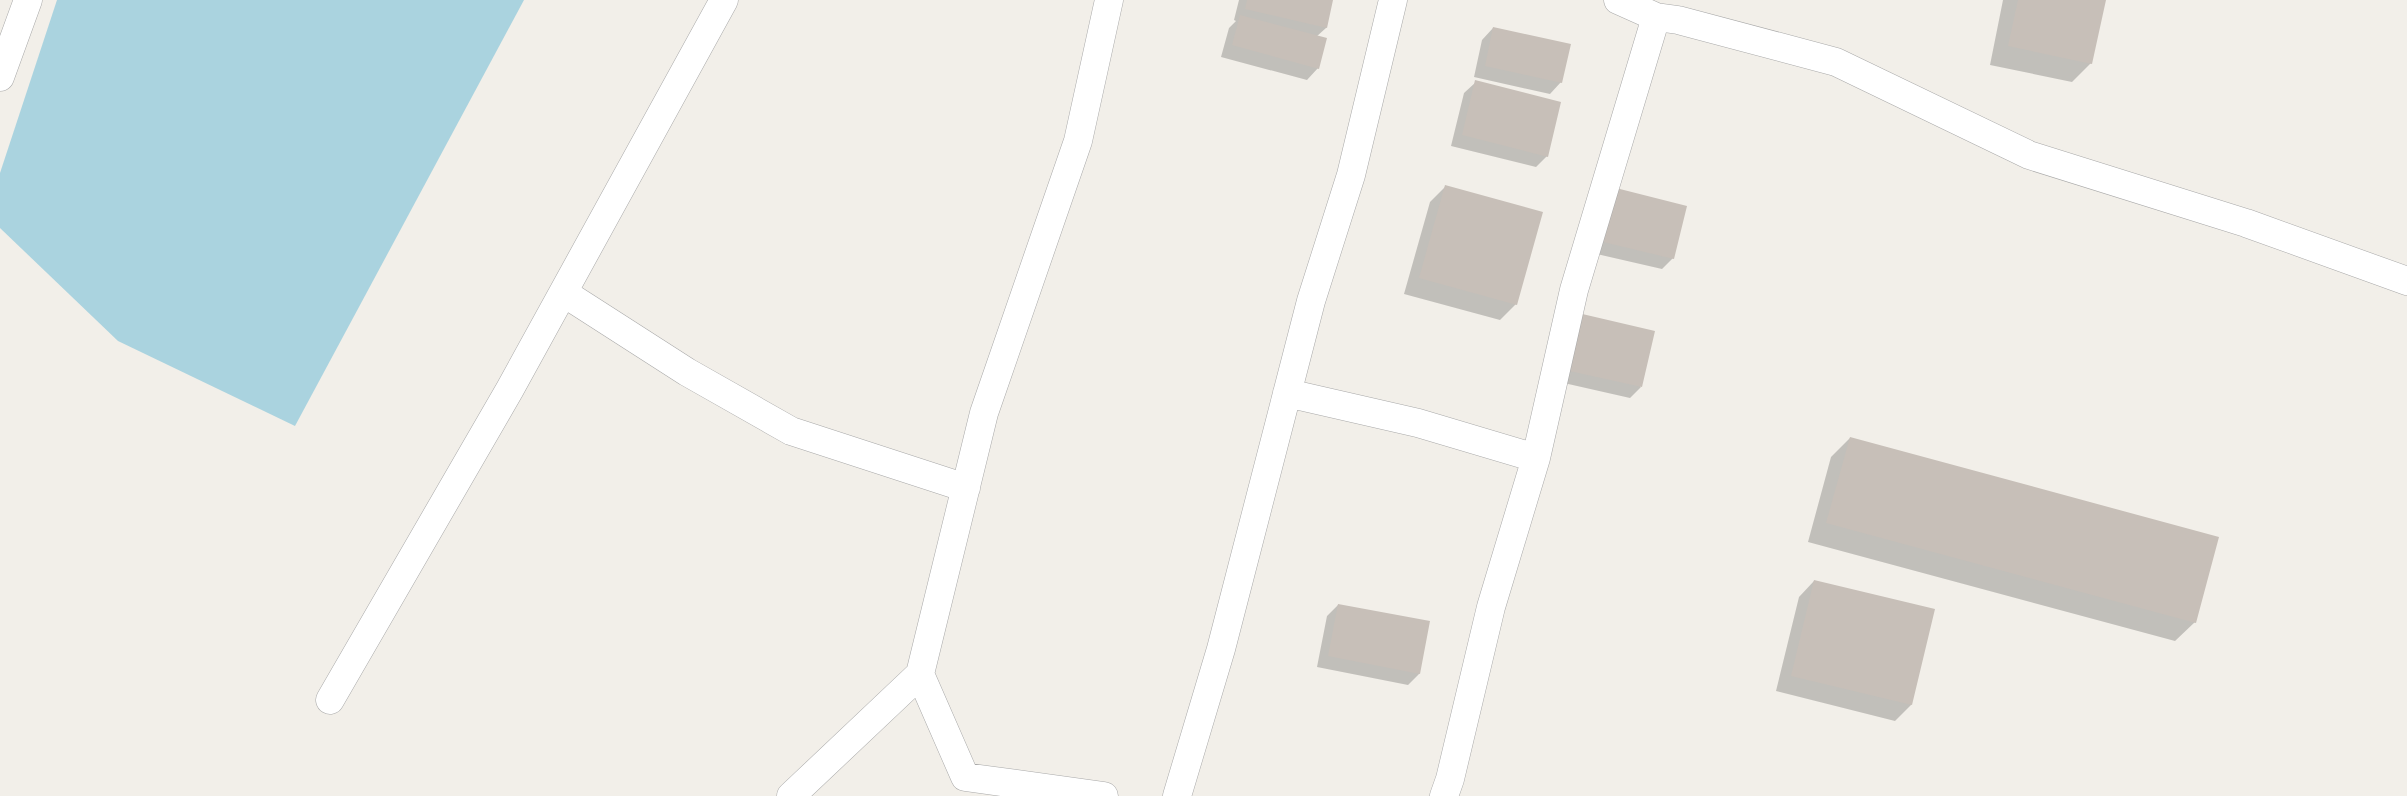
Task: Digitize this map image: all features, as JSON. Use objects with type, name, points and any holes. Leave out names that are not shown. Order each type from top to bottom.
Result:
[{"type":"street","points":[[330,700],[564,293],[724,0]]},
{"type":"street","points":[[791,796],[920,674],[984,413],[1078,141],[1110,0]]},
{"type":"street","points":[[1177,796],[1220,649],[1311,301],[1351,175],[1393,0]]},
{"type":"street","points":[[1618,0],[1656,17],[1678,20],[1836,62],[2028,155],[2246,223],[2407,281]]},
{"type":"street","points":[[0,77],[21,8]]},
{"type":"street","points":[[1444,796],[1450,779],[1491,607],[1536,458],[1574,290],[1656,17]]},
{"type":"street","points":[[564,293],[687,372],[791,431],[966,488]]},
{"type":"street","points":[[1287,393],[1418,423],[1536,458]]},
{"type":"street","points":[[920,674],[965,777],[1104,796]]},
{"type":"water","points":[[57,0],[524,0],[295,426],[118,341],[0,228],[0,173]]},
{"type":"building","points":[[1247,0],[1333,0],[1327,28],[1245,9]]},
{"type":"building","points":[[2018,0],[2106,0],[2092,64],[2008,46]]},
{"type":"building","points":[[1240,15],[1327,38],[1319,69],[1232,45]]},
{"type":"building","points":[[1493,27],[1571,44],[1562,83],[1485,66]]},
{"type":"building","points":[[1475,80],[1561,102],[1548,157],[1462,135]]},
{"type":"building","points":[[1445,185],[1543,212],[1517,305],[1419,278]]},
{"type":"building","points":[[1612,187],[1687,206],[1674,259],[1599,241]]},
{"type":"building","points":[[1578,313],[1655,331],[1642,387],[1565,370]]},
{"type":"building","points":[[1850,437],[2219,537],[2196,623],[1826,523]]},
{"type":"building","points":[[1814,580],[1935,609],[1912,705],[1791,676]]},
{"type":"building","points":[[1338,604],[1430,621],[1420,674],[1328,656]]}]
